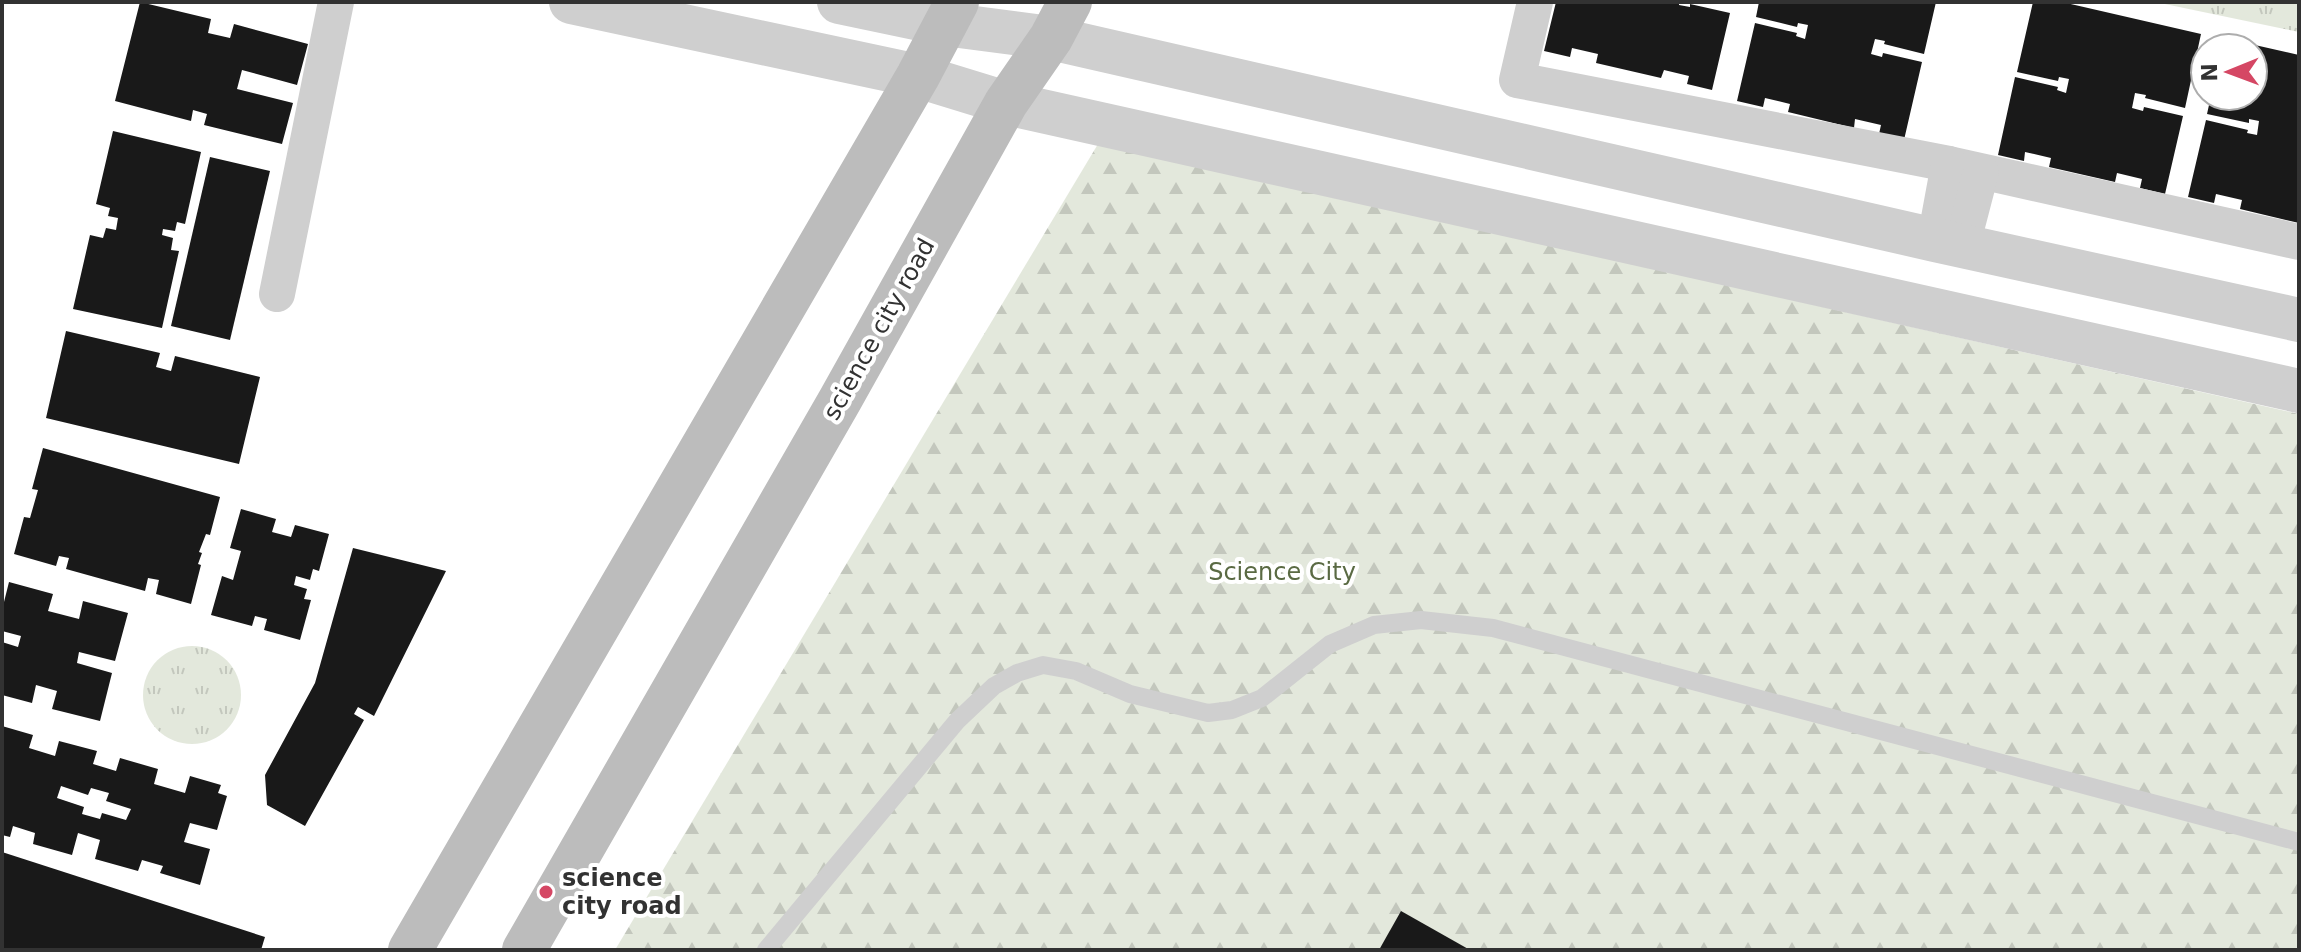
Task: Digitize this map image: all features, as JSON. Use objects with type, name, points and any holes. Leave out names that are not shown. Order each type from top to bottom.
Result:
[{"type":"main road","points":[[410,950],[918,76],[950,13]]},
{"type":"main road","name":"science city road","points":[[524,950],[840,400],[1006,103],[1061,20]]},
{"type":"street","points":[[277,294],[336,2]]},
{"type":"street","points":[[571,2],[918,76],[1006,103],[2299,391]]},
{"type":"street","points":[[839,2],[1061,20],[1949,243],[2299,320]]},
{"type":"street","points":[[1535,2],[1517,80],[1965,168],[2299,242]]},
{"type":"street","points":[[1949,243],[1965,168]]},
{"type":"street","points":[[2024,330],[2042,262]]},
{"type":"lane","points":[[766,950],[957,721],[994,686],[1017,673],[1043,665],[1076,671],[1130,694],[1208,713],[1232,710],[1262,698],[1330,644],[1374,625],[1421,620],[1493,628],[2299,842]]},
{"type":"green space","points":[[2160,2],[2299,2],[2299,32],[2160,3]]},
{"type":"green space","name":"Science City","points":[[1098,144],[2299,414],[2299,950],[615,950]]},
{"type":"green space","points":[[192,646],[219,654],[233,668],[241,695],[233,722],[219,736],[192,744],[165,736],[151,722],[143,695],[151,668],[165,654]]},
{"type":"building","points":[[140,2],[211,19],[208,33],[230,38],[234,24],[308,44],[297,85],[242,70],[237,89],[293,103],[282,144],[204,125],[207,114],[193,110],[191,121],[115,101]]},
{"type":"building","points":[[1556,2],[1679,2],[1679,5],[1690,7],[1690,4],[1730,13],[1712,90],[1687,84],[1689,76],[1664,70],[1661,78],[1596,63],[1598,54],[1572,48],[1570,57],[1544,51]]},
{"type":"building","points":[[1759,2],[1936,2],[1924,54],[1875,39],[1871,54],[1882,57],[1883,53],[1922,62],[1904,140],[1879,134],[1881,125],[1855,119],[1854,128],[1788,112],[1790,104],[1765,98],[1763,107],[1737,101],[1755,23],[1797,33],[1796,36],[1805,39],[1808,25],[1798,23],[1797,27],[1756,17]]},
{"type":"building","points":[[2033,2],[2062,2],[2192,32],[2189,32],[2189,90],[2185,108],[2135,93],[2132,108],[2143,111],[2144,107],[2183,116],[2165,194],[2140,188],[2142,179],[2117,173],[2115,182],[2049,167],[2051,158],[2025,152],[2024,161],[1998,155],[2015,77],[2058,87],[2057,90],[2066,93],[2069,79],[2059,77],[2058,81],[2017,72]]},
{"type":"building","points":[[2269,48],[2299,55],[2299,223],[2240,209],[2242,200],[2216,194],[2214,203],[2188,197],[2206,120],[2257,135],[2259,121],[2249,119],[2249,123],[2207,114],[2269,112]]},
{"type":"building","points":[[113,131],[201,152],[185,224],[177,222],[175,231],[163,229],[162,235],[173,238],[171,250],[179,251],[162,328],[73,309],[90,235],[103,238],[106,228],[116,230],[118,218],[108,216],[110,208],[96,204]]},
{"type":"building","points":[[210,157],[270,171],[230,340],[171,326]]},
{"type":"building","points":[[66,331],[160,353],[156,367],[171,371],[175,356],[260,377],[239,464],[46,418]]},
{"type":"building","points":[[43,448],[220,497],[210,535],[206,534],[199,552],[202,553],[198,564],[201,565],[191,604],[156,594],[159,580],[148,578],[145,591],[66,569],[69,558],[59,556],[56,566],[14,554],[24,517],[30,518],[38,490],[32,489]]},
{"type":"building","points":[[241,509],[276,519],[272,532],[291,537],[295,525],[329,534],[319,571],[313,569],[310,580],[296,576],[294,585],[307,589],[304,599],[311,600],[300,640],[264,630],[267,619],[255,616],[252,626],[211,615],[222,576],[233,580],[241,551],[230,548]]},
{"type":"building","points":[[353,548],[446,571],[374,716],[358,707],[354,714],[364,720],[305,826],[267,805],[265,775],[315,683]]},
{"type":"building","points":[[9,582],[53,594],[48,611],[79,619],[83,601],[128,613],[115,661],[79,652],[77,663],[112,673],[100,721],[52,709],[57,691],[36,685],[32,703],[2,695],[2,642],[18,647],[21,636],[2,631],[2,610]]},
{"type":"building","points":[[2,726],[33,735],[29,748],[55,756],[59,741],[97,751],[93,764],[116,771],[120,758],[158,769],[154,784],[185,793],[190,776],[221,785],[218,793],[227,796],[217,830],[190,823],[184,842],[210,849],[200,885],[160,873],[163,866],[142,860],[138,871],[95,859],[100,840],[78,833],[72,855],[33,844],[35,833],[13,826],[10,837],[2,835]],"holes":[[[61,786],[88,795],[91,788],[109,793],[106,801],[131,809],[126,820],[102,813],[100,819],[82,814],[84,807],[57,798]]]},
{"type":"building","points":[[2,852],[265,937],[261,950],[2,950]]},
{"type":"building","points":[[1401,911],[1470,950],[1379,950]]},
{"type":"place","name":"science city road","points":[[546,892]]}]
